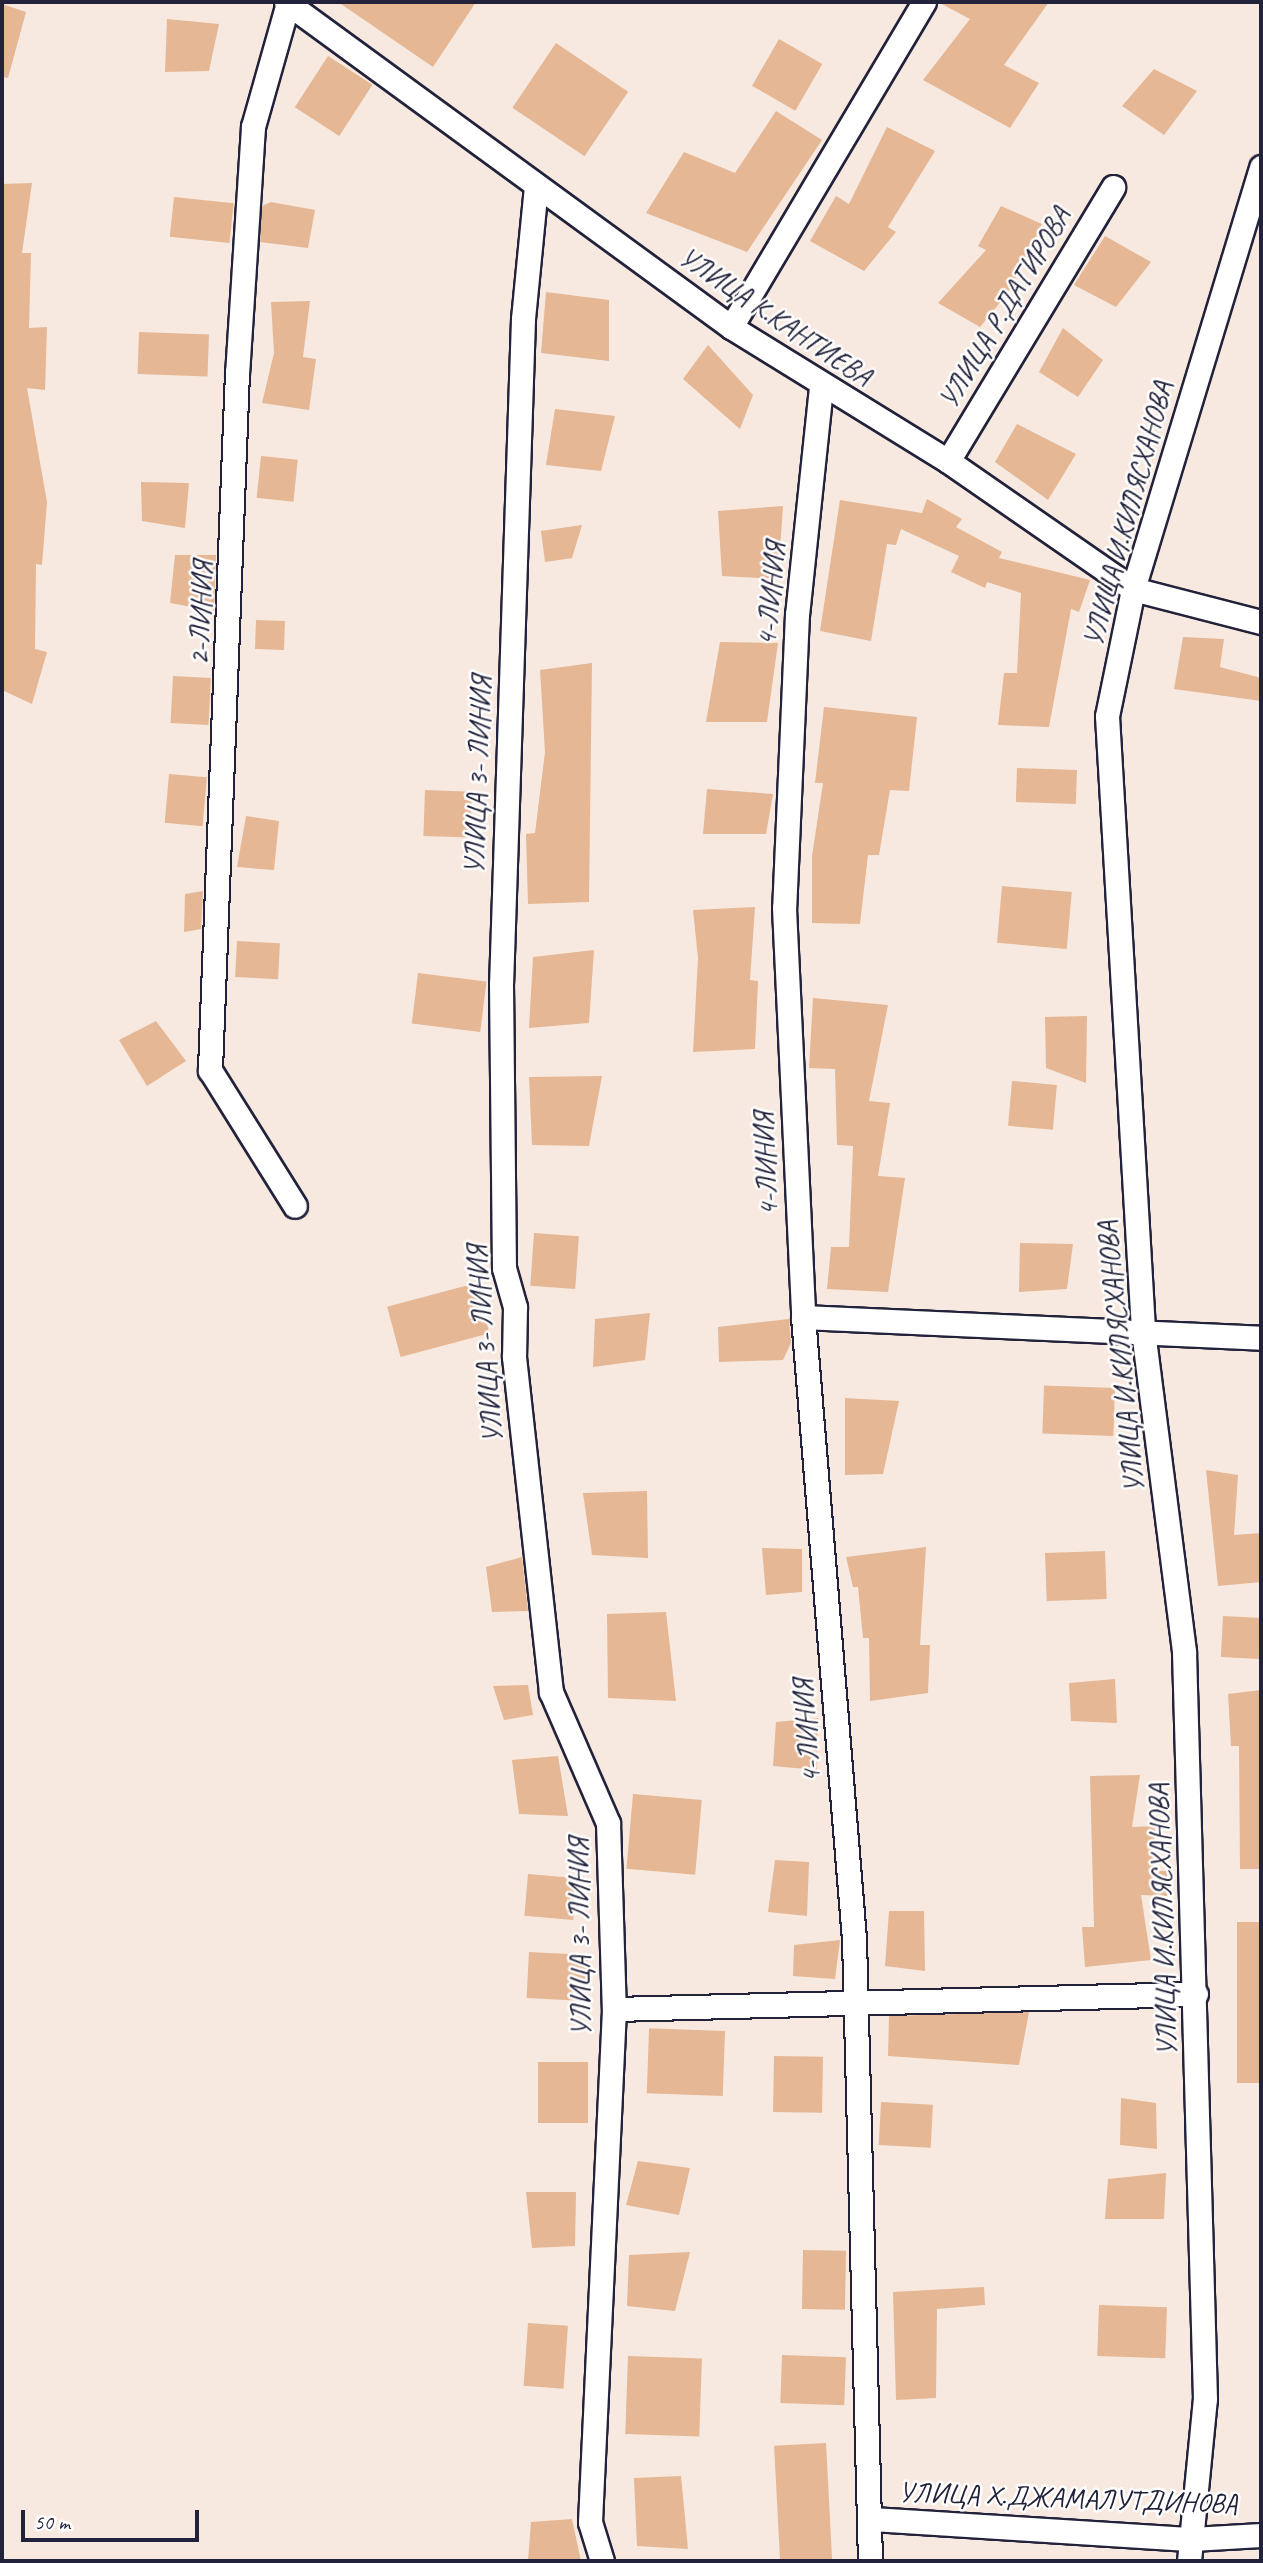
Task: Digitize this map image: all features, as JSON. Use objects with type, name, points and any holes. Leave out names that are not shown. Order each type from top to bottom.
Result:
[{"type":"street","points":[[731,327],[924,2]]},
{"type":"street","name":"УЛИЦА К.КАНТИЕВА","points":[[287,3],[731,327],[821,387],[948,461],[1133,589],[1261,622]]},
{"type":"street","name":"2-ЛИНИЯ","points":[[287,3],[253,127],[237,372],[210,1070],[295,1206]]},
{"type":"street","name":"УЛИЦА И.КИЛЯСХАНОВА","points":[[1191,2550],[1205,2399],[1196,1994],[1184,1651],[1143,1329],[1107,716],[1133,589],[1261,167]]},
{"type":"street","name":"УЛИЦА 3- ЛИНИЯ","points":[[536,186],[523,319],[501,984],[504,1268],[515,1307],[514,1357],[551,1692],[608,1824],[614,2009],[590,2522],[602,2561]]},
{"type":"street","name":"УЛИЦА Р.ДАГИРОВА","points":[[948,461],[1113,187]]},
{"type":"street","name":"4-ЛИНИЯ","points":[[821,387],[797,614],[784,908],[803,1317],[854,1938],[872,2519],[870,2561]]},
{"type":"street","points":[[803,1317],[1143,1329],[1261,1338]]},
{"type":"street","points":[[614,2009],[857,1998],[1196,1994]]},
{"type":"street","name":"УЛИЦА Х.ДЖАМАЛУТДИНОВА","points":[[872,2519],[1191,2550],[1261,2535]]},
{"type":"building","points":[[338,2],[476,2],[433,67]]},
{"type":"building","points":[[938,2],[1049,2],[1004,65],[1039,83],[1010,128],[923,80],[970,19]]},
{"type":"building","points":[[2,4],[26,12],[8,78],[2,77]]},
{"type":"building","points":[[167,19],[219,24],[209,71],[165,72]]},
{"type":"building","points":[[779,39],[822,64],[795,111],[752,86]]},
{"type":"building","points":[[556,43],[628,92],[585,156],[512,108]]},
{"type":"building","points":[[328,56],[372,85],[339,136],[295,107]]},
{"type":"building","points":[[1154,69],[1197,91],[1164,135],[1122,106]]},
{"type":"building","points":[[776,111],[822,140],[747,252],[646,213],[684,152],[735,173]]},
{"type":"building","points":[[887,127],[935,151],[888,227],[896,232],[864,271],[810,241],[836,196],[849,204]]},
{"type":"building","points":[[32,183],[22,253],[31,253],[29,328],[47,327],[45,390],[27,388],[47,502],[42,565],[36,564],[35,649],[47,652],[32,704],[2,690],[2,184]]},
{"type":"building","points":[[174,197],[234,203],[229,243],[170,237]]},
{"type":"building","points":[[271,202],[315,210],[308,248],[260,242],[262,206]]},
{"type":"building","points":[[1001,206],[1042,224],[1007,294],[980,327],[938,303],[986,250],[978,246]]},
{"type":"building","points":[[1105,236],[1151,262],[1116,307],[1074,285]]},
{"type":"building","points":[[546,292],[609,300],[609,361],[541,353]]},
{"type":"building","points":[[310,301],[303,357],[316,359],[309,410],[262,403],[274,353],[271,302]]},
{"type":"building","points":[[1063,328],[1103,360],[1078,397],[1039,372]]},
{"type":"building","points":[[139,332],[209,334],[207,376],[138,374]]},
{"type":"building","points":[[708,345],[753,395],[740,429],[683,379]]},
{"type":"building","points":[[555,409],[615,416],[601,471],[546,465]]},
{"type":"building","points":[[1017,424],[1076,454],[1048,500],[995,462]]},
{"type":"building","points":[[261,456],[298,460],[293,502],[257,498]]},
{"type":"building","points":[[141,482],[189,483],[185,528],[142,521]]},
{"type":"building","points":[[927,499],[962,519],[956,527],[1002,552],[999,558],[1090,580],[1079,612],[1071,609],[1049,727],[998,725],[1004,673],[1017,673],[1021,593],[987,582],[985,588],[951,572],[959,556],[901,529],[896,545],[887,544],[871,641],[820,631],[840,500],[922,513]]},
{"type":"building","points":[[783,506],[778,579],[722,576],[718,511]]},
{"type":"building","points":[[582,525],[572,558],[545,562],[541,531]]},
{"type":"building","points":[[175,555],[216,555],[214,611],[170,603]]},
{"type":"building","points":[[256,620],[285,621],[284,650],[255,649]]},
{"type":"building","points":[[1183,637],[1224,639],[1220,667],[1261,678],[1261,701],[1174,689]]},
{"type":"building","points":[[720,642],[778,643],[767,722],[706,722]]},
{"type":"building","points":[[592,663],[589,902],[528,904],[526,834],[535,833],[545,752],[540,670]]},
{"type":"building","points":[[173,676],[211,678],[208,725],[171,723]]},
{"type":"building","points":[[824,707],[917,717],[909,791],[890,790],[879,855],[868,855],[860,924],[812,923],[812,856],[823,783],[815,783]]},
{"type":"building","points":[[1017,768],[1077,770],[1076,804],[1016,802]]},
{"type":"building","points":[[169,774],[207,777],[203,826],[165,823]]},
{"type":"building","points":[[707,789],[773,794],[766,834],[703,834]]},
{"type":"building","points":[[425,790],[472,792],[470,838],[423,836]]},
{"type":"building","points":[[246,816],[279,821],[274,870],[237,867]]},
{"type":"building","points":[[1002,886],[1072,892],[1067,949],[997,943]]},
{"type":"building","points":[[203,891],[201,929],[184,932],[185,894]]},
{"type":"building","points":[[755,907],[750,980],[758,981],[755,1049],[693,1052],[698,958],[693,910]]},
{"type":"building","points":[[237,941],[280,943],[278,979],[235,977]]},
{"type":"building","points":[[594,950],[589,1023],[529,1028],[533,957]]},
{"type":"building","points":[[418,973],[486,981],[480,1032],[412,1024]]},
{"type":"building","points":[[813,998],[888,1005],[869,1101],[890,1103],[878,1176],[905,1178],[888,1292],[827,1289],[831,1247],[849,1247],[853,1146],[837,1145],[835,1069],[809,1068]]},
{"type":"building","points":[[1087,1016],[1086,1083],[1046,1068],[1045,1017]]},
{"type":"building","points":[[156,1021],[186,1061],[147,1086],[119,1040]]},
{"type":"building","points":[[602,1076],[589,1146],[532,1145],[529,1077]]},
{"type":"building","points":[[1012,1081],[1057,1085],[1053,1130],[1008,1126]]},
{"type":"building","points":[[534,1233],[579,1236],[575,1289],[530,1286]]},
{"type":"building","points":[[1020,1243],[1073,1244],[1067,1289],[1019,1292]]},
{"type":"building","points":[[476,1283],[489,1333],[401,1357],[387,1307]]},
{"type":"building","points":[[650,1313],[645,1360],[593,1367],[595,1319]]},
{"type":"building","points":[[789,1319],[791,1343],[783,1360],[719,1362],[718,1327]]},
{"type":"building","points":[[1044,1386],[1115,1388],[1113,1436],[1042,1433]]},
{"type":"building","points":[[845,1398],[899,1401],[883,1474],[845,1475]]},
{"type":"building","points":[[1206,1470],[1238,1475],[1234,1535],[1261,1533],[1261,1582],[1218,1586]]},
{"type":"building","points":[[647,1491],[648,1558],[592,1555],[583,1493]]},
{"type":"building","points":[[926,1547],[920,1645],[930,1645],[928,1693],[870,1701],[869,1638],[863,1638],[858,1587],[853,1587],[846,1557]]},
{"type":"building","points":[[762,1548],[802,1549],[802,1592],[766,1595]]},
{"type":"building","points":[[1105,1551],[1107,1599],[1047,1601],[1045,1553]]},
{"type":"building","points":[[522,1557],[528,1611],[492,1612],[486,1567]]},
{"type":"building","points":[[666,1612],[676,1701],[608,1698],[607,1614]]},
{"type":"building","points":[[1223,1616],[1261,1618],[1259,1659],[1221,1657]]},
{"type":"building","points":[[1115,1679],[1117,1723],[1071,1721],[1069,1683]]},
{"type":"building","points":[[528,1685],[533,1715],[504,1720],[493,1686]]},
{"type":"building","points":[[1261,1690],[1261,1869],[1240,1869],[1239,1746],[1231,1746],[1228,1694]]},
{"type":"building","points":[[818,1718],[817,1770],[773,1766],[776,1722]]},
{"type":"building","points":[[558,1756],[568,1816],[519,1814],[512,1760]]},
{"type":"building","points":[[1140,1775],[1132,1827],[1155,1826],[1153,1871],[1167,1871],[1167,1896],[1141,1895],[1151,1960],[1085,1967],[1082,1927],[1094,1927],[1090,1776]]},
{"type":"building","points":[[633,1794],[702,1800],[695,1875],[626,1869]]},
{"type":"building","points":[[775,1860],[809,1862],[807,1916],[768,1912]]},
{"type":"building","points":[[528,1874],[577,1878],[573,1920],[524,1916]]},
{"type":"building","points":[[889,1911],[924,1911],[925,1971],[885,1966]]},
{"type":"building","points":[[1237,1922],[1261,1922],[1261,2083],[1237,2083]]},
{"type":"building","points":[[840,1940],[835,1979],[793,1976],[794,1945]]},
{"type":"building","points":[[529,1952],[588,1955],[586,2001],[527,1998]]},
{"type":"building","points":[[1029,2012],[1019,2065],[888,2056],[889,2016]]},
{"type":"building","points":[[649,2028],[725,2031],[723,2096],[647,2093]]},
{"type":"building","points":[[774,2056],[823,2057],[822,2113],[773,2112]]},
{"type":"building","points":[[538,2062],[588,2062],[588,2123],[538,2123]]},
{"type":"building","points":[[1121,2098],[1156,2103],[1157,2149],[1120,2145]]},
{"type":"building","points":[[881,2102],[933,2105],[931,2148],[879,2145]]},
{"type":"building","points":[[638,2161],[690,2168],[679,2215],[626,2205]]},
{"type":"building","points":[[1166,2173],[1164,2219],[1105,2219],[1108,2179]]},
{"type":"building","points":[[526,2192],[576,2192],[575,2246],[532,2248]]},
{"type":"building","points":[[803,2250],[846,2251],[845,2310],[802,2309]]},
{"type":"building","points":[[690,2252],[675,2311],[627,2306],[629,2255]]},
{"type":"building","points":[[984,2287],[985,2305],[937,2309],[936,2398],[896,2400],[893,2292]]},
{"type":"building","points":[[1099,2305],[1167,2307],[1165,2358],[1097,2356]]},
{"type":"building","points":[[528,2323],[568,2326],[564,2389],[524,2386]]},
{"type":"building","points":[[782,2355],[846,2357],[844,2405],[780,2403]]},
{"type":"building","points":[[628,2356],[702,2359],[699,2437],[625,2434]]},
{"type":"building","points":[[826,2443],[832,2561],[780,2561],[774,2446]]},
{"type":"building","points":[[681,2476],[688,2549],[637,2546],[634,2478]]},
{"type":"building","points":[[572,2519],[581,2561],[528,2561],[531,2522]]}]
